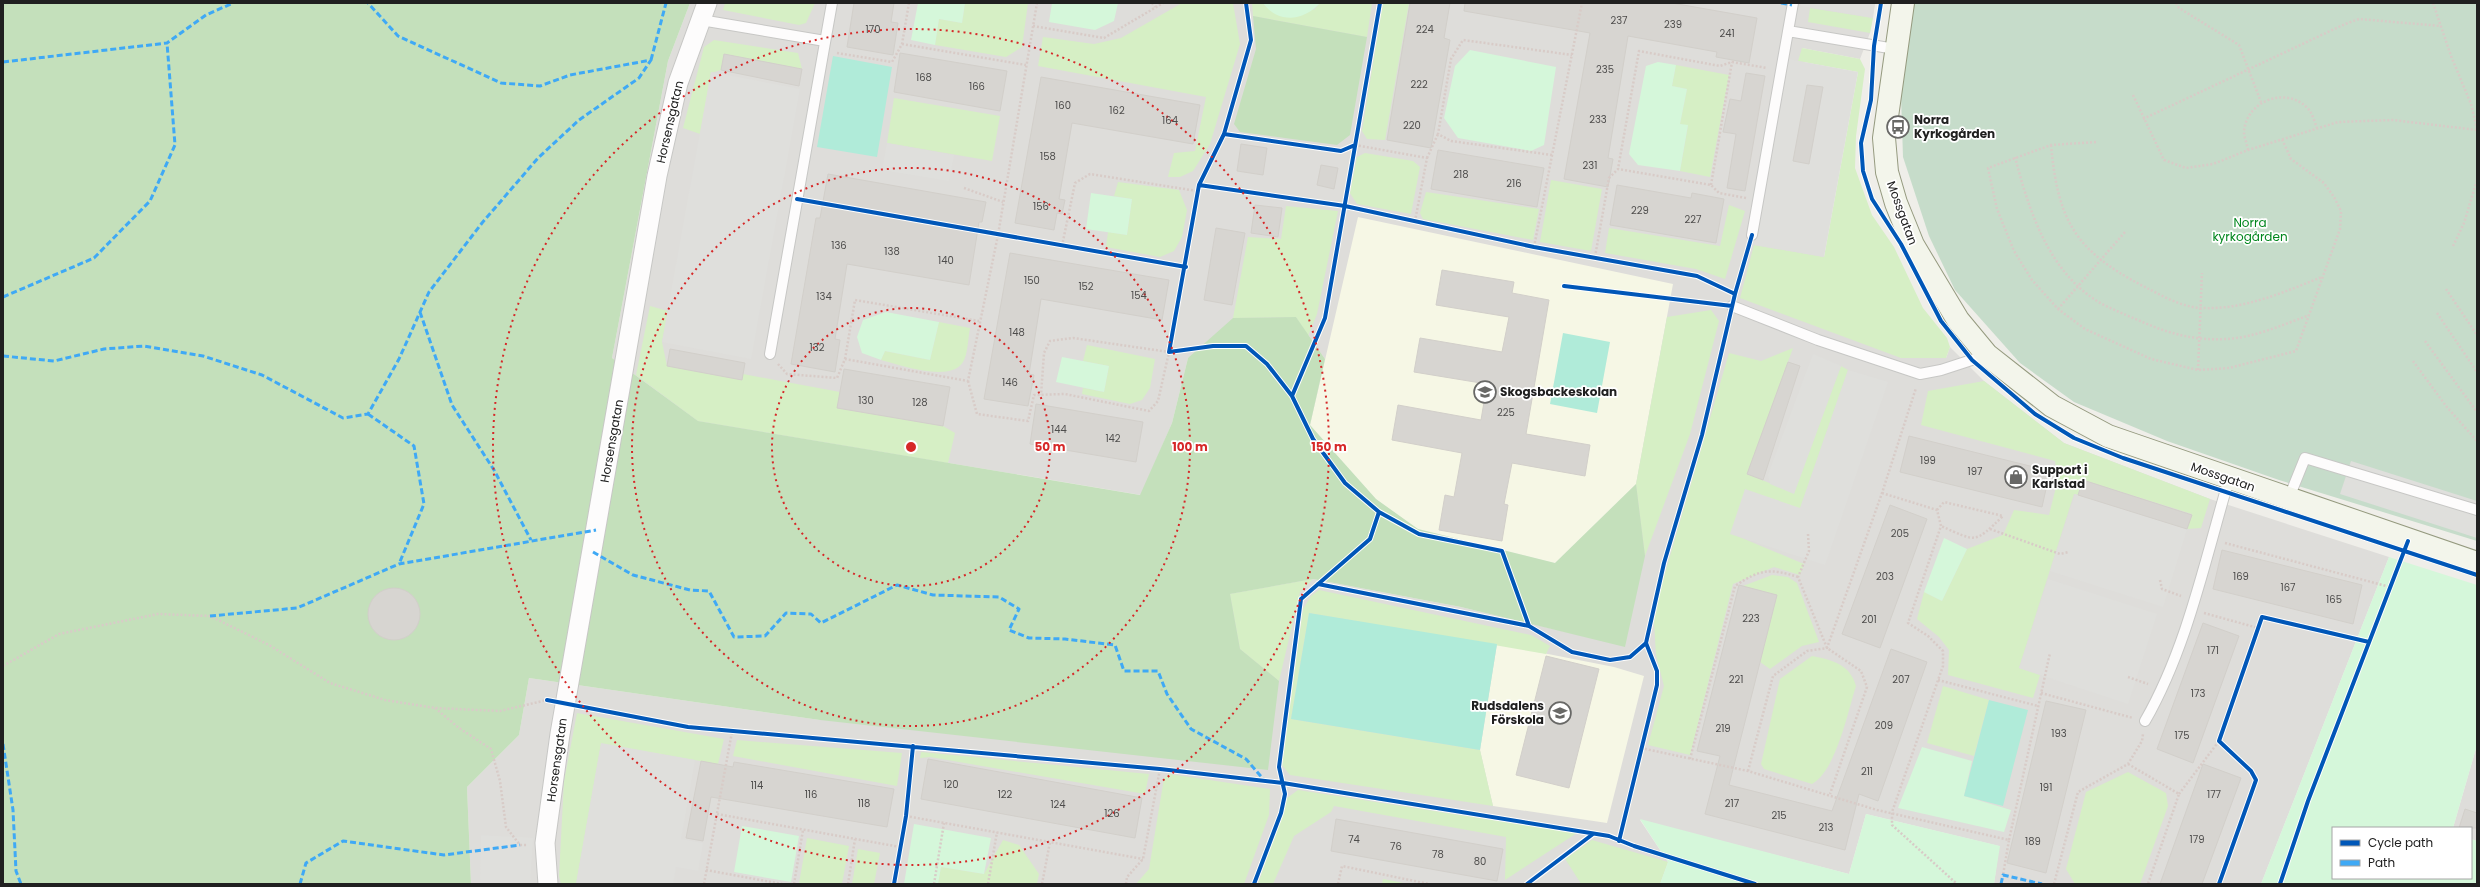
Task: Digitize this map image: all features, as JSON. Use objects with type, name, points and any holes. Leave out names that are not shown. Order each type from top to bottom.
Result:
[{"type":"street","name":"Mossgatan","points":[[1903,3],[1895,49],[1884,138],[1887,172],[1896,203],[1913,245],[1933,281],[1958,320],[1987,355],[2052,406],[2108,436],[2288,500],[2477,563]]},
{"type":"street","name":"Horsensgatan","points":[[548,884],[545,843],[560,734],[573,668],[657,176],[678,83],[704,11]]},
{"type":"lane","points":[[770,354],[832,3]]},
{"type":"lane","points":[[1752,235],[1793,3]]},
{"type":"lane","points":[[704,11],[824,46]]},
{"type":"lane","points":[[1788,31],[1895,49]]},
{"type":"lane","points":[[1732,306],[1818,340],[1920,374],[1941,370],[1987,355]]},
{"type":"lane","points":[[2288,500],[2305,458],[2477,510]]},
{"type":"lane","points":[[2145,721],[2164,688],[2192,604],[2229,479]]},
{"type":"path","points":[[824,46],[892,62],[902,44],[909,3]]},
{"type":"path","points":[[1037,3],[1003,202],[968,381],[977,414],[1028,421],[1034,395],[1041,395],[1065,394],[1150,411],[1158,401],[1169,352],[1073,338],[1050,341],[1044,353],[1041,395]]},
{"type":"path","points":[[1152,3],[1155,7]]},
{"type":"path","points":[[1033,26],[1104,38],[1163,3]]},
{"type":"path","points":[[1534,246],[1582,3]]},
{"type":"path","points":[[2176,3],[2179,8],[2240,45],[2261,102]]},
{"type":"path","points":[[2133,95],[2143,119],[2164,160],[2186,168],[2213,164],[2248,150],[2338,122],[2393,120],[2477,130],[2471,104],[2433,3]]},
{"type":"path","points":[[2143,119],[2249,68],[2359,19],[2441,26]]},
{"type":"path","points":[[1415,221],[1427,158],[1438,134],[1451,59],[1463,40],[1572,55]]},
{"type":"path","points":[[902,44],[1026,65]]},
{"type":"path","points":[[1595,257],[1609,178],[1618,169],[1639,51],[1720,66],[1732,62],[1781,70]]},
{"type":"path","points":[[1711,185],[1732,62]]},
{"type":"path","points":[[2248,150],[2244,132],[2249,115],[2261,102],[2278,96],[2296,100],[2310,111],[2317,128]]},
{"type":"path","points":[[1438,134],[1451,141],[1552,156]]},
{"type":"path","points":[[2096,142],[2051,145],[1988,168],[1997,209],[2014,251],[2032,280],[2058,309],[2085,329],[2151,359],[2198,370],[2230,368],[2296,351],[2307,316],[2340,229],[2341,211],[2324,183],[2291,159],[2282,139]]},
{"type":"path","points":[[1355,144],[1427,158]]},
{"type":"path","points":[[2051,145],[2054,182],[2067,222],[2084,244],[2119,274],[2169,300],[2201,308],[2232,306],[2276,295],[2322,277]]},
{"type":"path","points":[[2015,157],[2026,200],[2042,236],[2057,261],[2079,286],[2101,303],[2160,330],[2200,339],[2227,339],[2264,331],[2307,316]]},
{"type":"path","points":[[1618,169],[1711,185],[1719,193],[1758,200]]},
{"type":"path","points":[[1062,246],[1075,183],[1090,174],[1197,191]]},
{"type":"path","points":[[2453,246],[2464,223],[2477,180]]},
{"type":"path","points":[[964,188],[1003,202]]},
{"type":"path","points":[[2058,309],[2125,232]]},
{"type":"path","points":[[2198,370],[2202,273]]},
{"type":"path","points":[[2446,290],[2477,335]]},
{"type":"path","points":[[770,354],[787,374],[837,378],[845,359],[855,300],[979,321]]},
{"type":"path","points":[[2437,313],[2477,372]]},
{"type":"path","points":[[2425,341],[2477,412]]},
{"type":"path","points":[[845,359],[968,381]]},
{"type":"path","points":[[2413,361],[2446,406],[2477,441]]},
{"type":"path","points":[[1827,648],[1882,493],[1920,374]]},
{"type":"path","points":[[1882,493],[1937,510]]},
{"type":"path","points":[[1937,510],[1944,502],[2003,516],[1982,536],[1971,539],[1941,526]]},
{"type":"path","points":[[1937,510],[1941,526],[1908,623],[1928,636],[1943,651],[1943,666],[1892,812],[1892,825],[1957,884]]},
{"type":"path","points":[[1990,529],[2060,554],[2069,552]]},
{"type":"path","points":[[1808,534],[1809,551],[1798,577],[1827,648],[1861,671],[1867,687],[1830,794]]},
{"type":"path","points":[[2211,539],[2390,587]]},
{"type":"path","points":[[1690,759],[1735,586],[1752,575],[1764,571],[1778,571],[1798,577]]},
{"type":"path","points":[[2160,580],[2162,589],[2192,604],[2258,628]]},
{"type":"path","points":[[3,666],[59,634],[158,614],[210,616],[269,645],[330,683],[385,700],[435,708],[500,711],[546,700]]},
{"type":"path","points":[[1748,772],[1773,676],[1807,650],[1827,648]]},
{"type":"path","points":[[2003,875],[2009,840],[2050,653]]},
{"type":"path","points":[[2128,677],[2164,688]]},
{"type":"path","points":[[1938,680],[2038,706]]},
{"type":"path","points":[[2041,694],[2145,721],[2142,741],[2128,764],[2078,792],[2054,884]]},
{"type":"path","points":[[435,708],[459,728],[491,749],[500,781],[506,827],[520,845],[545,843]]},
{"type":"path","points":[[704,884],[732,732]]},
{"type":"path","points":[[2148,884],[2179,794],[2219,741]]},
{"type":"path","points":[[1641,748],[1748,772],[1830,794],[1878,810],[2009,840]]},
{"type":"path","points":[[2128,764],[2179,794]]},
{"type":"path","points":[[1126,884],[1127,877],[1143,859],[1160,768]]},
{"type":"path","points":[[716,814],[900,847]]},
{"type":"path","points":[[906,816],[1143,859]]},
{"type":"path","points":[[934,884],[944,823]]},
{"type":"path","points":[[794,884],[803,830]]},
{"type":"path","points":[[988,884],[997,832]]},
{"type":"path","points":[[848,884],[855,839]]},
{"type":"path","points":[[1042,884],[1050,842]]},
{"type":"path","points":[[1338,884],[1342,866],[1429,884]]},
{"type":"path","points":[[706,870],[782,884]]},
{"type":"shaded area","points":[[690,3],[1875,3],[1870,33],[1860,59],[1802,48],[1824,257],[1901,358],[1946,358],[1950,347],[1984,381],[2064,443],[2210,499],[2389,557],[2261,884],[1994,884],[1999,846],[1866,814],[1849,874],[1640,820],[1668,862],[1660,884],[471,884],[467,787],[519,735],[529,678],[820,720],[1230,594],[1313,579],[1461,607],[1625,646],[1636,484],[1310,425],[1325,359],[1296,317],[1188,358],[1172,423],[1141,495],[698,421],[612,358],[668,61]]},
{"type":"shaded area","points":[[1801,3],[1875,3],[1873,18],[1801,6]]},
{"type":"shaded area","points":[[1788,59],[1858,72],[1824,257],[1754,245]]},
{"type":"shaded area","points":[[711,72],[800,89],[751,359],[662,342]]},
{"type":"shaded area","points":[[887,143],[954,155],[949,181],[882,170]]},
{"type":"shaded area","name":"Skogsbackeskolan","points":[[1358,217],[1673,284],[1636,484],[1555,563],[1418,529],[1376,499],[1310,425]]},
{"type":"shaded area","points":[[1813,354],[1841,366],[1794,494],[1770,484],[1768,475]]},
{"type":"shaded area","points":[[1848,370],[1888,382],[1825,565],[1730,534],[1745,489],[1800,508]]},
{"type":"shaded area","points":[[2351,461],[2477,501],[2477,538],[2340,494]]},
{"type":"shaded area","points":[[2075,494],[2187,529],[2163,607],[2050,571]]},
{"type":"shaded area","points":[[2048,579],[2157,614],[2128,704],[2019,668]]},
{"type":"shaded area","name":"Rudsdalens Förskola","points":[[1497,644],[1614,667],[1644,676],[1607,823],[1493,806],[1480,750]]},
{"type":"shaded area","points":[[601,743],[695,760],[681,839],[703,843],[698,871],[676,867],[673,884],[576,884]]},
{"type":"shaded area","points":[[2477,745],[2477,841],[2472,839],[2472,827],[2453,827]]},
{"type":"shaded area","points":[[481,835],[533,838],[530,884],[480,884]]},
{"type":"shaded area","points":[[1565,859],[1581,884],[1530,884]]},
{"type":"green space","points":[[3,3],[690,3],[668,61],[612,358],[698,421],[1140,495],[1172,423],[1188,358],[1233,318],[1296,317],[1325,359],[1310,425],[1376,499],[1418,529],[1555,563],[1636,484],[1645,556],[1625,647],[1461,607],[1313,579],[1230,594],[1240,649],[1279,681],[1268,770],[820,720],[529,678],[519,735],[467,787],[471,884],[3,884]]},
{"type":"green space","points":[[725,3],[815,3],[806,23],[799,25],[723,10]]},
{"type":"green space","points":[[918,3],[965,3],[962,23],[939,19],[935,45],[911,40]]},
{"type":"green space","points":[[965,3],[1028,3],[1022,47],[1006,57],[935,45],[939,19],[962,23]]},
{"type":"green space","points":[[1052,3],[1118,3],[1114,21],[1095,30],[1049,22]]},
{"type":"green space","points":[[1182,3],[1233,3],[1240,44],[1210,144],[1193,171],[1180,177],[1168,177],[1174,153],[1195,151],[1206,97],[1038,66],[1043,37],[1094,44],[1121,38]]},
{"type":"green space","points":[[1252,3],[1263,3],[1266,7],[1314,10],[1320,3],[1372,3],[1367,37],[1253,16]]},
{"type":"green space","points":[[1263,3],[1320,3],[1306,14],[1291,18],[1276,14],[1269,10]]},
{"type":"green space","points":[[1383,3],[1409,3],[1385,140],[1367,139],[1362,131]]},
{"type":"green space","name":"Norra kyrkogården","points":[[1910,3],[2477,3],[2477,541],[2279,480],[2167,441],[2074,402],[2020,363],[1955,290],[1929,236],[1903,157],[1900,65]]},
{"type":"green space","points":[[1810,8],[1873,18],[1870,33],[1808,22]]},
{"type":"green space","points":[[1253,16],[1367,37],[1350,135],[1337,145],[1240,132],[1234,124],[1256,49]]},
{"type":"green space","points":[[714,40],[798,53],[802,69],[724,54],[721,70],[711,73],[700,134],[683,128],[704,47]]},
{"type":"green space","points":[[1802,48],[1860,59],[1865,69],[1856,136],[1855,168],[1872,215],[1894,247],[1923,308],[1947,338],[1950,347],[1946,358],[1901,358],[1740,298],[1754,245],[1824,257],[1858,72],[1798,61]]},
{"type":"green space","points":[[1470,50],[1556,67],[1544,145],[1531,151],[1458,138],[1444,118],[1455,66]]},
{"type":"green space","points":[[833,56],[892,67],[877,157],[817,147]]},
{"type":"green space","points":[[1658,62],[1676,65],[1672,86],[1687,89],[1680,124],[1688,125],[1680,171],[1638,165],[1629,154],[1646,66]]},
{"type":"green space","points":[[1676,65],[1729,75],[1710,177],[1680,171],[1688,126],[1680,124],[1687,89],[1672,86]]},
{"type":"green space","points":[[894,98],[1000,116],[992,161],[887,143]]},
{"type":"green space","points":[[1365,153],[1413,161],[1420,167],[1411,214],[1357,204],[1350,193],[1357,157]]},
{"type":"green space","points":[[1551,180],[1602,189],[1591,251],[1540,242]]},
{"type":"green space","points":[[1118,182],[1179,190],[1187,210],[1182,237],[1174,251],[1160,257],[1106,247],[1108,232],[1127,235],[1132,199],[1114,196]]},
{"type":"green space","points":[[1426,192],[1539,209],[1533,240],[1423,219],[1420,213]]},
{"type":"green space","points":[[1091,193],[1132,199],[1127,235],[1086,229]]},
{"type":"green space","points":[[1729,205],[1745,211],[1725,279],[1696,269],[1605,253],[1609,228],[1720,246]]},
{"type":"green space","points":[[1286,206],[1338,211],[1317,314],[1308,336],[1296,317],[1233,318],[1248,237],[1281,239]]},
{"type":"green space","points":[[650,306],[668,311],[662,342],[667,366],[742,380],[743,374],[840,392],[838,408],[943,426],[955,433],[948,463],[698,421],[636,375]]},
{"type":"green space","points":[[1711,310],[1719,321],[1690,434],[1645,556],[1636,484],[1667,317]]},
{"type":"green space","points":[[886,312],[939,322],[930,360],[885,351],[881,360],[862,353],[857,337],[863,320]]},
{"type":"green space","points":[[939,322],[970,328],[965,359],[957,368],[948,371],[925,371],[881,360],[885,351],[930,360]]},
{"type":"green space","points":[[1563,333],[1610,342],[1597,413],[1550,404]]},
{"type":"green space","points":[[1087,345],[1155,359],[1150,388],[1142,400],[1130,404],[1082,394],[1083,388],[1104,392],[1109,366],[1083,361]]},
{"type":"green space","points":[[1793,348],[1747,474],[1794,493],[1841,366],[1848,370],[1800,509],[1730,533],[1804,564],[1800,575],[1774,567],[1733,584],[1690,755],[1648,745],[1664,686],[1656,655],[1654,622],[1661,587],[1729,353],[1761,361]]},
{"type":"green space","points":[[1062,357],[1109,366],[1104,392],[1056,382]]},
{"type":"green space","points":[[1984,381],[2064,443],[2210,499],[2201,528],[2187,529],[2192,514],[2083,480],[2078,495],[2074,494],[2019,668],[2040,675],[2033,698],[1948,675],[1949,650],[1939,637],[1917,619],[1924,592],[1942,601],[1967,549],[2003,535],[2014,510],[2049,515],[2058,479],[2055,461],[1921,425],[1928,391]]},
{"type":"green space","points":[[1944,538],[1967,549],[1942,601],[1924,592]]},
{"type":"green space","points":[[2389,557],[2477,585],[2477,745],[2453,827],[2332,827],[2332,879],[2472,879],[2472,839],[2477,841],[2477,884],[2261,884]]},
{"type":"green space","points":[[1772,575],[1788,577],[1797,583],[1819,642],[1802,646],[1770,669],[1760,662],[1777,595],[1743,586]]},
{"type":"green space","points":[[1313,579],[1300,592],[1279,681],[1240,649],[1230,594]]},
{"type":"green space","points":[[1319,590],[1531,635],[1550,646],[1546,654],[1309,613],[1291,719],[1480,750],[1493,806],[1290,775],[1282,765],[1303,609],[1311,596]]},
{"type":"green space","points":[[1309,613],[1497,644],[1480,750],[1291,719]]},
{"type":"green space","points":[[1812,656],[1833,661],[1845,668],[1856,686],[1845,725],[1834,754],[1828,767],[1812,784],[1764,769],[1761,764],[1780,679]]},
{"type":"green space","points":[[1943,686],[1989,700],[1974,756],[1927,743]]},
{"type":"green space","points":[[1989,700],[2028,710],[2003,806],[1964,796]]},
{"type":"green space","points":[[577,713],[724,739],[718,764],[601,744],[576,884],[561,884],[559,876],[564,781]]},
{"type":"green space","points":[[737,740],[902,753],[897,786],[733,756]]},
{"type":"green space","points":[[1922,747],[1972,761],[1964,796],[2011,810],[2004,832],[1898,808]]},
{"type":"green space","points":[[921,752],[1149,774],[1145,794],[930,757],[920,758]]},
{"type":"green space","points":[[2128,772],[2166,793],[2168,806],[2140,884],[2075,884],[2066,869],[2086,792]]},
{"type":"green space","points":[[1169,774],[1270,789],[1269,815],[1244,884],[1136,884],[1149,869],[1164,778]]},
{"type":"green space","points":[[1298,790],[1577,833],[1505,880],[1506,837],[1334,806],[1331,812],[1294,836],[1273,884],[1258,884],[1287,798]]},
{"type":"green space","points":[[1866,814],[2000,846],[1994,884],[1660,884],[1668,862],[1640,819],[1849,874]]},
{"type":"green space","points":[[914,824],[991,838],[984,874],[941,867],[938,884],[904,884]]},
{"type":"green space","points":[[742,826],[799,836],[791,882],[734,872]]},
{"type":"green space","points":[[807,838],[849,846],[842,884],[799,883]]},
{"type":"green space","points":[[1003,840],[1019,845],[1039,874],[1037,884],[938,884],[941,867],[984,874]]},
{"type":"green space","points":[[1592,840],[1668,862],[1660,884],[1581,884],[1565,859]]},
{"type":"green space","points":[[858,849],[880,853],[874,884],[852,884]]},
{"type":"green space","points":[[1383,879],[1409,884],[1382,884]]},
{"type":"building","points":[[854,3],[894,3],[891,22],[898,23],[893,55],[847,47]]},
{"type":"building","points":[[1410,3],[1450,3],[1444,38],[1450,40],[1431,148],[1387,140]]},
{"type":"building","points":[[1465,3],[1672,3],[1757,18],[1749,63],[1716,57],[1717,52],[1628,36],[1608,158],[1613,159],[1608,187],[1564,179],[1590,33],[1464,11]]},
{"type":"building","points":[[900,53],[1007,71],[1000,111],[894,92]]},
{"type":"building","points":[[724,54],[802,69],[799,86],[721,70]]},
{"type":"building","points":[[1746,73],[1765,76],[1745,191],[1727,188],[1736,134],[1723,132],[1730,99],[1741,101]]},
{"type":"building","points":[[1041,77],[1200,105],[1193,144],[1072,123],[1059,199],[1065,200],[1062,214],[1057,213],[1054,230],[1015,223]]},
{"type":"building","points":[[1807,85],[1823,87],[1809,164],[1793,161]]},
{"type":"building","points":[[1241,144],[1267,148],[1263,175],[1237,171]]},
{"type":"building","points":[[1438,150],[1544,168],[1537,207],[1431,189]]},
{"type":"building","points":[[1321,165],[1338,168],[1334,189],[1317,185]]},
{"type":"building","points":[[828,174],[986,202],[982,222],[979,222],[969,285],[847,264],[835,339],[840,340],[835,372],[791,364],[816,218],[820,218]]},
{"type":"building","points":[[1617,185],[1691,198],[1692,193],[1724,199],[1716,243],[1610,225]]},
{"type":"building","points":[[1255,205],[1282,208],[1278,237],[1251,233]]},
{"type":"building","points":[[1216,228],[1245,233],[1232,305],[1204,300]]},
{"type":"building","points":[[1010,253],[1169,280],[1162,320],[1041,299],[1029,374],[1034,375],[1028,406],[984,399]]},
{"type":"building","points":[[1442,270],[1514,282],[1512,293],[1549,300],[1526,434],[1590,445],[1585,476],[1512,463],[1504,504],[1508,505],[1502,541],[1439,530],[1445,495],[1454,497],[1462,453],[1392,440],[1398,405],[1481,420],[1487,384],[1414,372],[1420,338],[1502,352],[1509,317],[1436,305]]},
{"type":"building","points":[[670,349],[745,363],[742,380],[667,366]]},
{"type":"building","points":[[1788,362],[1800,366],[1763,480],[1747,474]]},
{"type":"building","points":[[844,369],[950,387],[943,426],[837,408]]},
{"type":"building","points":[[1036,404],[1143,422],[1136,462],[1030,444]]},
{"type":"building","points":[[1909,436],[2050,471],[2042,507],[1900,472]]},
{"type":"building","points":[[2083,480],[2192,515],[2187,529],[2078,495]]},
{"type":"building","points":[[1890,505],[1927,519],[1880,648],[1842,634]]},
{"type":"building","points":[[2222,550],[2362,585],[2353,624],[2213,589]]},
{"type":"building","points":[[1739,585],[1777,595],[1729,785],[1832,811],[1891,649],[1927,662],[1878,801],[1859,794],[1845,850],[1705,814],[1720,756],[1697,751]]},
{"type":"building","points":[[389,588],[399,588],[413,595],[420,609],[420,619],[413,633],[399,640],[389,640],[379,636],[372,629],[368,619],[368,609],[372,599],[379,592]]},
{"type":"building","points":[[2203,623],[2239,636],[2193,763],[2157,749]]},
{"type":"building","points":[[1546,656],[1599,669],[1569,788],[1516,775]]},
{"type":"building","points":[[2046,701],[2086,710],[2046,873],[2007,863]]},
{"type":"building","points":[[928,759],[1142,798],[1135,838],[921,799]]},
{"type":"building","points":[[701,761],[733,767],[734,762],[894,789],[887,827],[711,797],[703,841],[686,838]]},
{"type":"building","points":[[2203,764],[2241,778],[2202,884],[2160,884]]},
{"type":"building","points":[[2465,809],[2477,813],[2477,828],[2459,827]]},
{"type":"building","points":[[1336,819],[1503,849],[1497,881],[1331,851]]},
{"type":"marked path","points":[[3,62],[167,43],[206,15],[233,3]]},
{"type":"marked path","points":[[3,356],[54,361],[104,349],[144,346],[203,356],[262,375],[343,418],[368,414],[399,359],[429,292],[482,223],[538,158],[579,120],[639,78],[651,60],[570,75],[540,86],[501,83],[398,36],[368,3]]},
{"type":"marked path","points":[[651,60],[666,3]]},
{"type":"marked path","points":[[1781,3],[1792,5]]},
{"type":"marked path","points":[[3,297],[94,258],[150,201],[175,145],[167,43]]},
{"type":"marked path","points":[[420,312],[452,405],[494,470],[531,540]]},
{"type":"marked path","points":[[368,414],[414,446],[424,504],[399,564]]},
{"type":"marked path","points":[[210,616],[297,608],[399,564],[596,530]]},
{"type":"marked path","points":[[593,552],[633,575],[690,590],[709,591],[734,637],[765,636],[786,613],[811,614],[821,623],[897,585],[933,595],[999,597],[1019,609],[1009,630],[1029,638],[1065,639],[1115,645],[1124,671],[1158,671],[1167,694],[1191,729],[1246,759],[1265,781]]},
{"type":"marked path","points":[[3,744],[13,810],[16,871],[21,884]]},
{"type":"marked path","points":[[300,884],[306,863],[343,841],[444,855],[520,845]]},
{"type":"marked path","points":[[2001,884],[2003,875],[2042,884]]},
{"type":"cycle path","points":[[1246,3],[1251,40],[1224,134],[1199,185],[1169,352],[1213,346],[1246,346],[1267,364],[1292,396],[1313,439],[1345,483],[1379,512],[1419,534],[1502,551],[1529,626],[1572,652],[1610,660],[1630,657],[1646,643]]},
{"type":"cycle path","points":[[1292,396],[1325,318],[1380,3]]},
{"type":"cycle path","points":[[1881,3],[1874,46],[1871,100],[1861,143],[1863,171],[1872,199],[1901,244],[1941,321],[1972,360],[2035,414],[2074,438],[2123,458],[2477,575]]},
{"type":"cycle path","points":[[1224,134],[1341,151],[1355,145]]},
{"type":"cycle path","points":[[1199,185],[1345,206],[1534,247],[1697,276],[1735,294],[1702,435],[1664,563],[1646,643],[1657,671],[1657,685],[1619,841]]},
{"type":"cycle path","points":[[797,199],[1186,267]]},
{"type":"cycle path","points":[[1735,294],[1752,235]]},
{"type":"cycle path","points":[[1564,286],[1732,306]]},
{"type":"cycle path","points":[[1254,884],[1281,813],[1285,794],[1279,767],[1301,599],[1370,539],[1379,512]]},
{"type":"cycle path","points":[[2280,884],[2308,801],[2408,541]]},
{"type":"cycle path","points":[[1318,584],[1529,626]]},
{"type":"cycle path","points":[[2219,884],[2256,780],[2251,771],[2219,741],[2262,617],[2369,642]]},
{"type":"cycle path","points":[[547,700],[688,727],[1160,769],[1283,783],[1609,836],[1634,846],[1755,884]]},
{"type":"cycle path","points":[[894,884],[906,816],[913,746]]},
{"type":"cycle path","points":[[1527,884],[1593,834]]},
{"type":"place","name":"Norra Kyrkogården","points":[[1898,127]]},
{"type":"place","name":"Skogsbackeskolan","points":[[1485,392]]},
{"type":"place","name":"Support i Karlstad","points":[[2016,477]]},
{"type":"place","name":"Rudsdalens Förskola","points":[[1560,713]]}]
